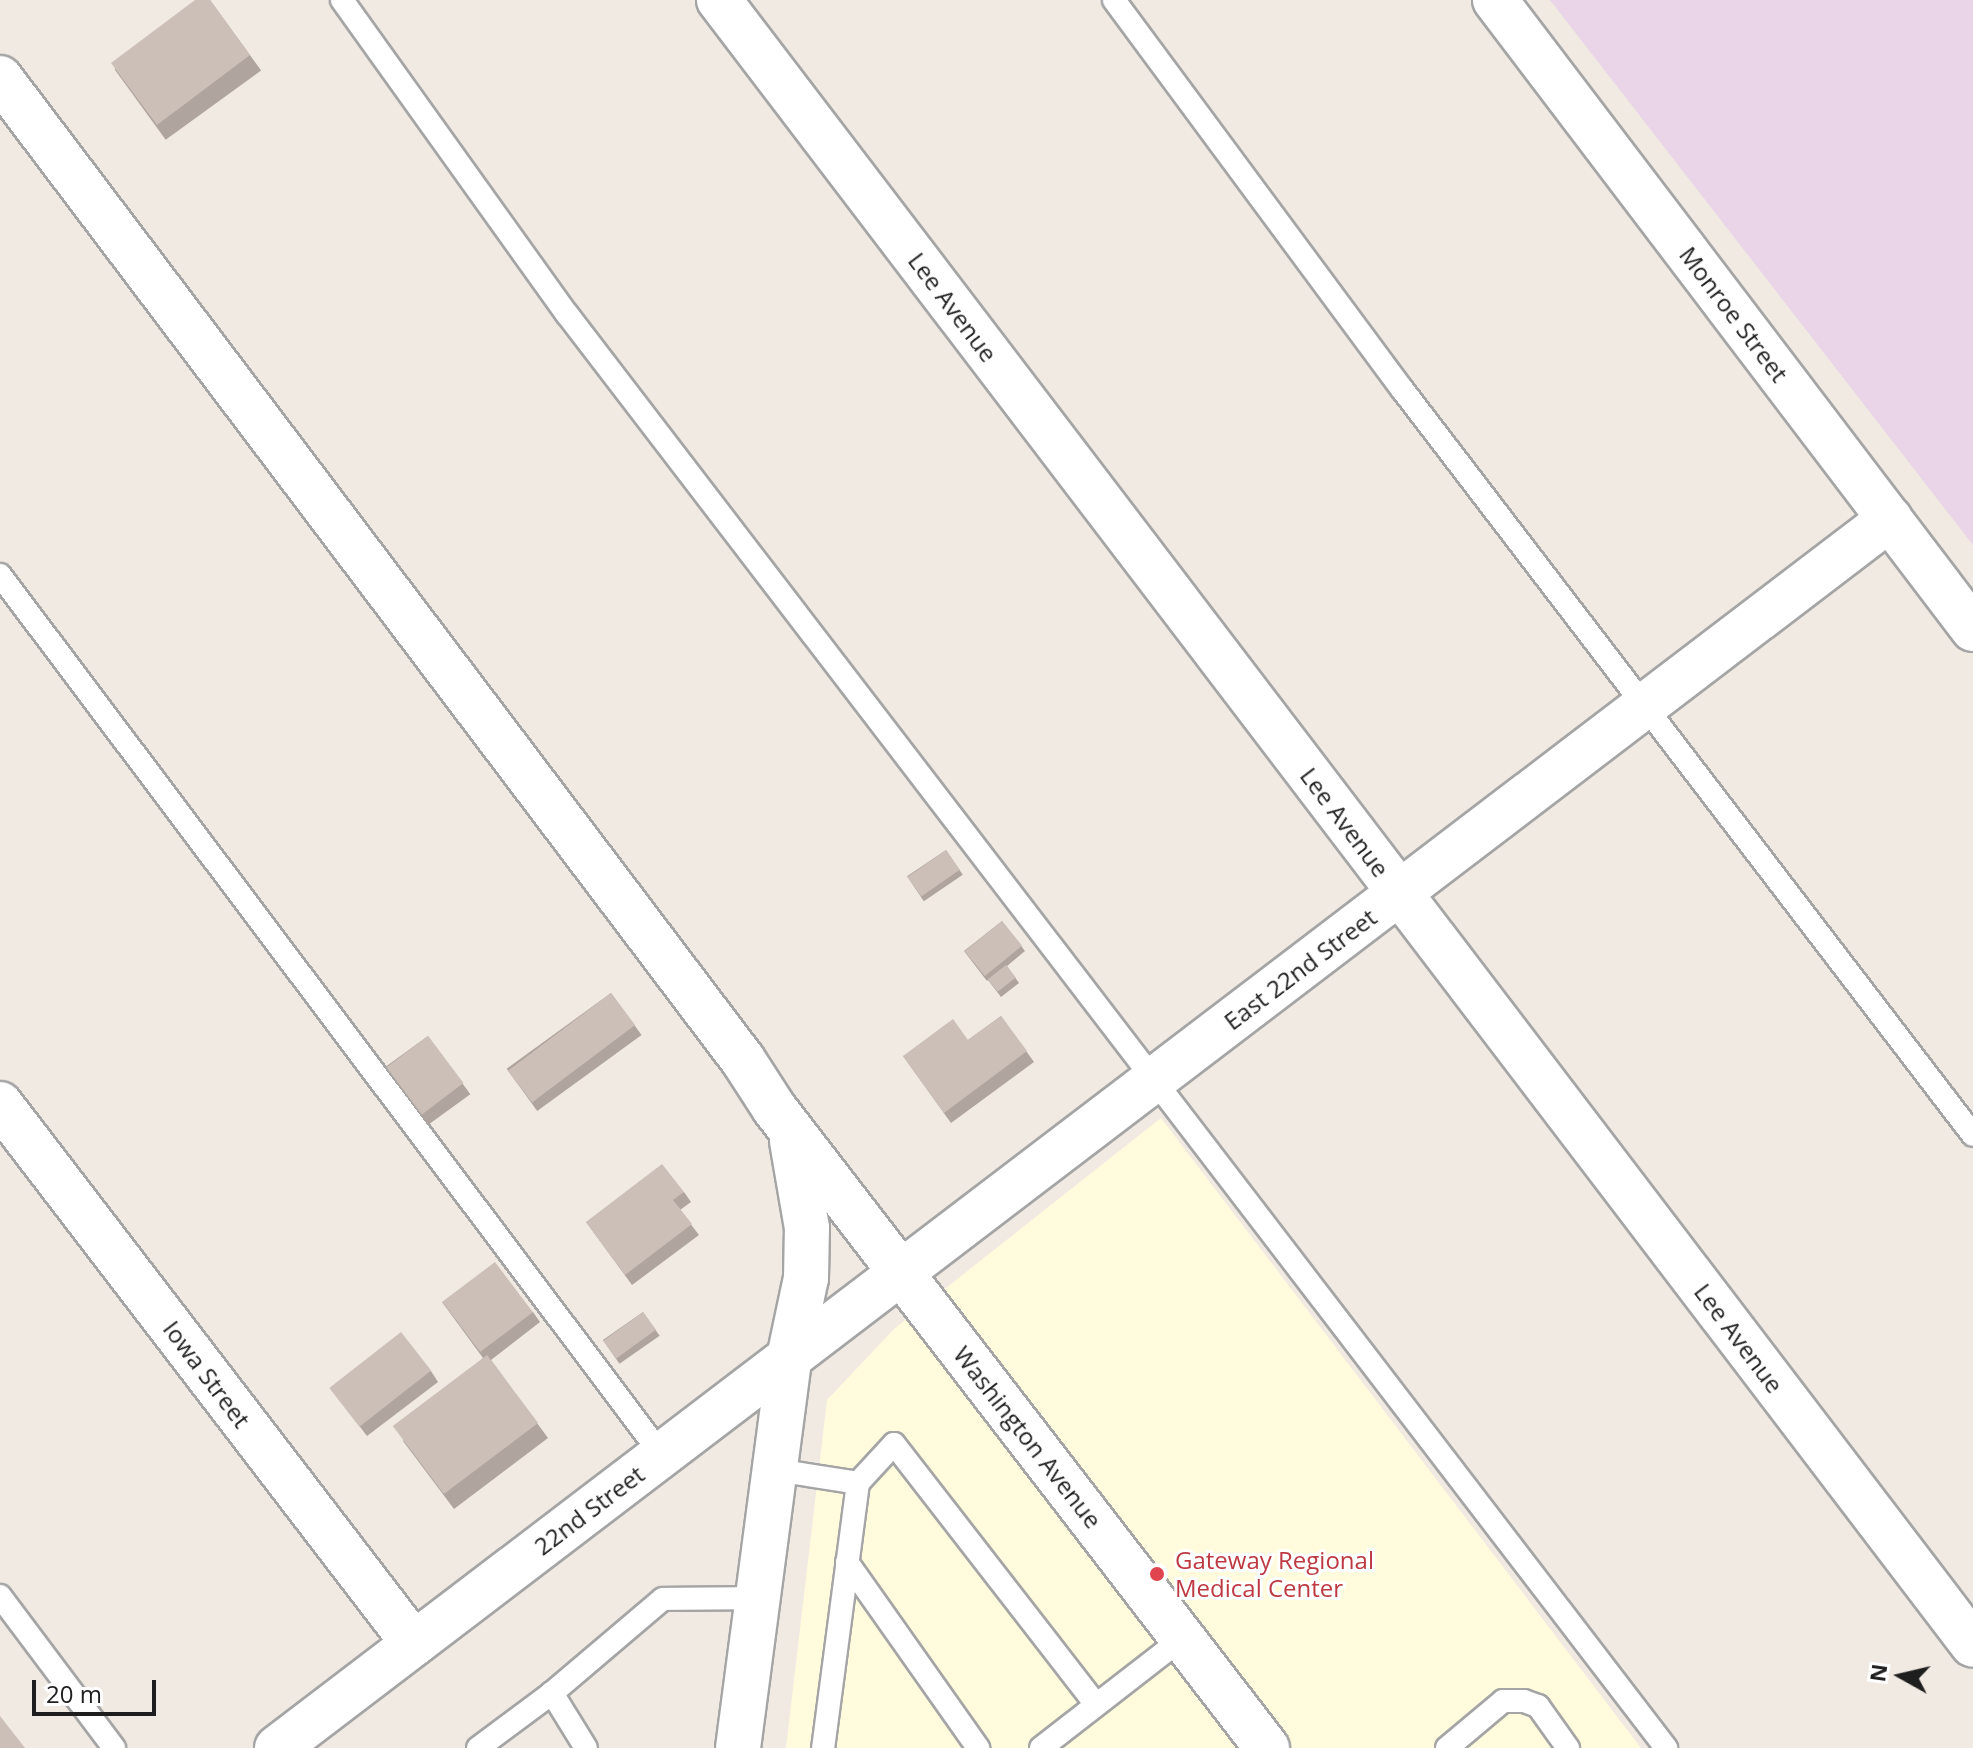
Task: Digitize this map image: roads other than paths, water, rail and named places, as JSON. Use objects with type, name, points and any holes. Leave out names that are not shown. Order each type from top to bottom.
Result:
[{"type":"street","name":"Lee Avenue","points":[[719,0],[1973,1645]]},
{"type":"street","name":"Monroe Street","points":[[1495,0],[1973,629]]},
{"type":"street","name":"Washington Avenue","points":[[0,78],[788,1126],[1267,1748]]},
{"type":"street","name":"East 22nd Street","points":[[900,1273],[1890,519]]},
{"type":"street","name":"Iowa Street","points":[[0,1104],[414,1644]]},
{"type":"street","points":[[738,1748],[789,1358],[808,1248],[804,1197],[788,1126]]},
{"type":"street","name":"22nd Street","points":[[277,1748],[900,1273]]},
{"type":"lane","points":[[342,0],[567,314],[1157,1078],[1666,1748]]},
{"type":"lane","points":[[1114,0],[1402,389],[1647,704],[1973,1135]]},
{"type":"lane","points":[[0,575],[662,1455]]},
{"type":"lane","points":[[823,1748],[858,1483],[894,1444],[1096,1704]]},
{"type":"lane","points":[[776,1470],[858,1483]]},
{"type":"lane","points":[[847,1562],[978,1748]]},
{"type":"lane","points":[[0,1596],[114,1748]]},
{"type":"lane","points":[[478,1748],[552,1693],[663,1599],[759,1598]]},
{"type":"lane","points":[[1041,1748],[1183,1638]]},
{"type":"lane","points":[[552,1693],[586,1748]]},
{"type":"lane","points":[[1447,1748],[1503,1701],[1538,1706],[1568,1748]]},
{"type":"place","name":"Gateway Regional Medical Center","points":[[1157,1574]]}]
